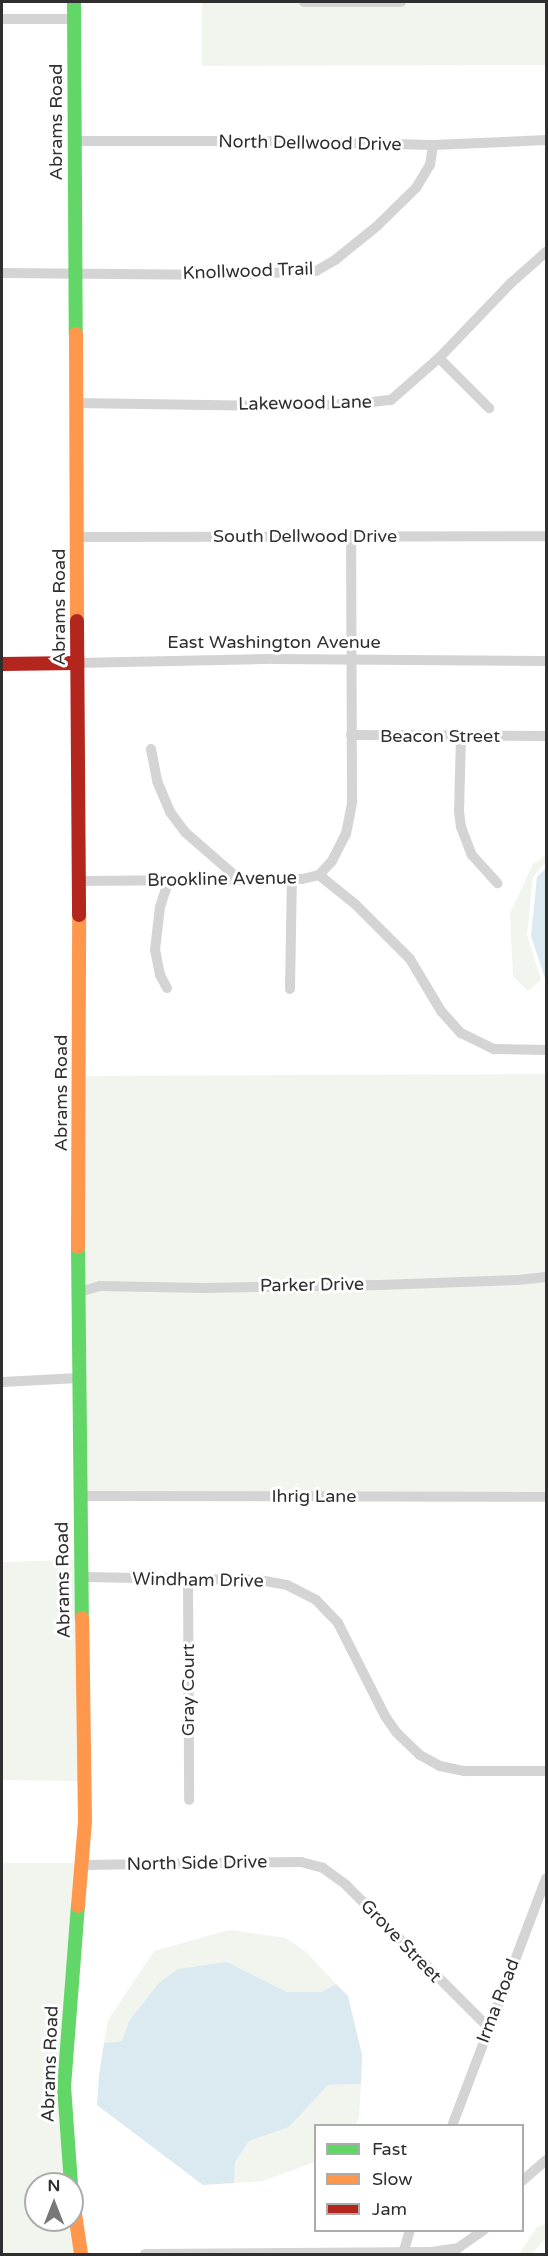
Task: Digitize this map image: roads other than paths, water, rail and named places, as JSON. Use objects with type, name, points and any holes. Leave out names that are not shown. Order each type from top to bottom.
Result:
[{"type":"street","name":"Abrams Road","points":[[69,2172],[64,2087],[66,2036],[83,1865],[74,2]]},
{"type":"street","points":[[303,2],[401,2]]},
{"type":"street","points":[[2,19],[74,20]]},
{"type":"street","name":"North Dellwood Drive","points":[[74,141],[261,141],[433,145],[546,140]]},
{"type":"street","name":"Knollwood Trail","points":[[2,273],[226,274],[316,271],[335,260],[369,233],[417,188],[430,165],[433,145]]},
{"type":"street","name":"Lakewood Lane","points":[[75,403],[272,406],[380,402],[397,396],[439,358],[511,283],[546,252]]},
{"type":"street","points":[[439,358],[489,408]]},
{"type":"street","name":"Brookline Avenue","points":[[79,881],[292,879],[319,875],[339,850],[350,822],[353,782],[351,536]]},
{"type":"street","name":"South Dellwood Drive","points":[[77,537],[546,536]]},
{"type":"street","name":"East Washington Avenue","points":[[2,664],[207,659],[546,661]]},
{"type":"street","name":"Beacon Street","points":[[351,735],[546,736]]},
{"type":"street","points":[[461,736],[459,811],[462,827],[472,855],[497,883]]},
{"type":"street","points":[[151,749],[157,781],[170,812],[186,833],[240,880]]},
{"type":"street","points":[[319,875],[355,904],[410,959],[441,1011],[462,1033],[494,1049],[546,1050]]},
{"type":"street","points":[[290,989],[292,879]]},
{"type":"street","points":[[168,988],[160,975],[155,950],[160,907],[169,880]]},
{"type":"street","name":"Parker Drive","points":[[79,1292],[100,1286],[203,1288],[380,1285],[546,1277]]},
{"type":"street","points":[[2,1382],[80,1378]]},
{"type":"street","name":"Ihrig Lane","points":[[81,1496],[546,1497]]},
{"type":"street","name":"Windham Drive","points":[[81,1577],[275,1582],[302,1591],[316,1600],[338,1623],[369,1687],[396,1732],[429,1761],[464,1771],[546,1771]]},
{"type":"street","name":"Gray Court","points":[[188,1581],[189,1800]]},
{"type":"street","name":"North Side Drive","points":[[83,1865],[310,1863]]},
{"type":"street","name":"Grove Street","points":[[310,1863],[333,1874],[346,1885],[488,2027]]},
{"type":"street","name":"Irma Road","points":[[453,2124],[546,1878]]},
{"type":"street","points":[[524,2179],[546,2160]]},
{"type":"street","points":[[78,2232],[81,2254]]},
{"type":"street","points":[[404,2252],[409,2232]]},
{"type":"street","points":[[146,2254],[447,2250],[468,2243],[482,2232]]}]
